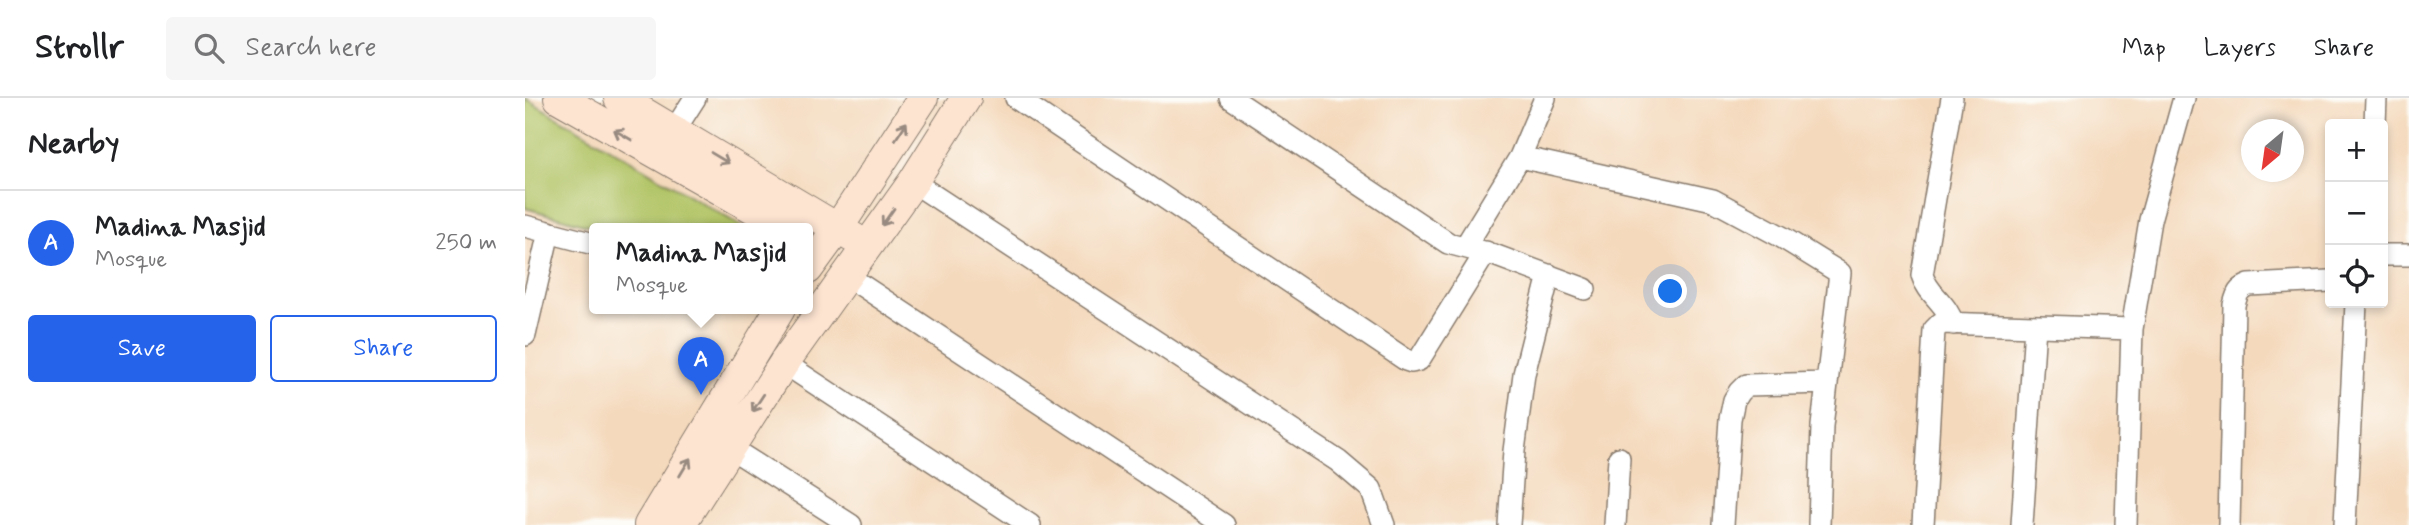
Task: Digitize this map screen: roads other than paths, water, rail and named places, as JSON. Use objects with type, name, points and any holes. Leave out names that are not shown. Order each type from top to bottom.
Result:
[{"type":"street","points":[[559,98],[666,143],[785,223]]},
{"type":"street","points":[[619,98],[666,143],[781,223]]},
{"type":"street","points":[[666,143],[695,98]]},
{"type":"street","points":[[923,98],[819,246],[856,262],[1224,525]]},
{"type":"street","points":[[816,304],[856,262],[913,182],[966,98]]},
{"type":"street","points":[[1016,98],[1412,362],[1419,360],[1476,250],[1545,98]]},
{"type":"street","points":[[1231,98],[1448,243],[1476,250],[1585,289]]},
{"type":"street","points":[[1952,98],[1922,275],[1930,291],[1950,313],[1953,324]]},
{"type":"street","points":[[2126,525],[2132,329],[2150,220],[2184,98]]},
{"type":"street","points":[[2375,119],[2376,98]]},
{"type":"street","points":[[1520,157],[1713,200],[1837,270],[1841,277],[1822,426],[1819,525]]},
{"type":"street","points":[[913,182],[1338,461],[1371,489],[1384,525]]},
{"type":"street","points":[[525,226],[589,243]]},
{"type":"street","points":[[525,335],[549,232]]},
{"type":"street","points":[[2388,255],[2409,255]]},
{"type":"street","points":[[1509,525],[1514,451],[1524,374],[1549,275]]},
{"type":"street","points":[[2229,525],[2234,305],[2237,294],[2241,288],[2249,285],[2325,281]]},
{"type":"street","points":[[2345,525],[2355,308]]},
{"type":"street","points":[[649,525],[778,314]]},
{"type":"street","points":[[680,525],[784,363],[811,314]]},
{"type":"street","points":[[1923,525],[1934,330],[1941,323],[2132,329]]},
{"type":"street","points":[[2022,525],[2035,326]]},
{"type":"street","points":[[784,363],[1030,525]]},
{"type":"street","points":[[1723,525],[1730,419],[1739,392],[1747,385],[1826,383]]},
{"type":"street","points":[[729,447],[851,525]]},
{"type":"street","points":[[1615,525],[1619,458]]},
{"type":"place","name":"Madina Masjid","points":[[701,395]]}]
